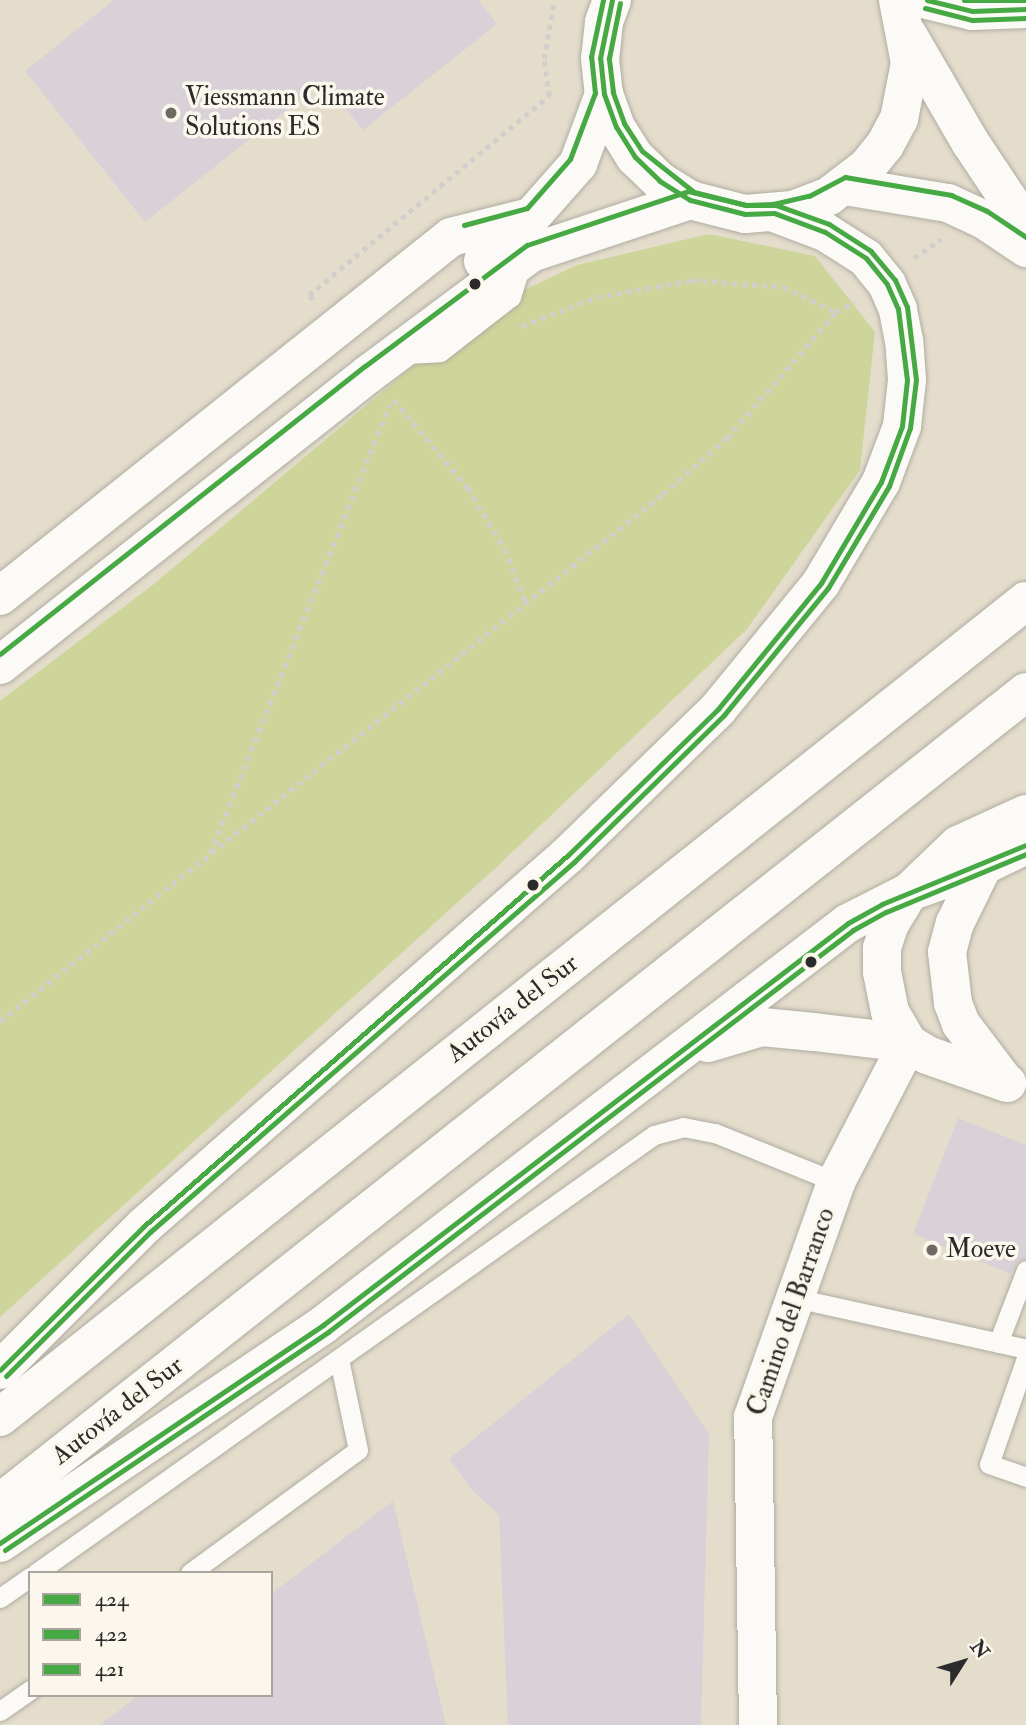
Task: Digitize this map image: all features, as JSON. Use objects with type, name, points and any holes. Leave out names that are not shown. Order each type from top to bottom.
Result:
[{"type":"main road","points":[[612,0],[604,22],[600,58],[604,94],[615,127],[635,157],[660,181],[690,200],[746,214],[774,213],[812,204],[845,186],[879,152],[899,119],[907,92],[903,17]]},
{"type":"main road","points":[[927,0],[972,11],[1026,9]]},
{"type":"main road","points":[[903,17],[970,142],[1026,226]]},
{"type":"main road","points":[[0,665],[393,355],[521,239],[578,164],[604,94]]},
{"type":"main road","points":[[845,186],[948,203],[983,219],[1026,248]]},
{"type":"main road","points":[[0,596],[451,237],[521,239],[690,200]]},
{"type":"main road","points":[[0,1370],[144,1226],[568,855],[719,709],[821,583],[881,482],[902,426],[907,380],[904,341],[893,296],[866,258],[825,232],[774,213]]},
{"type":"main road","points":[[0,639],[521,239]]},
{"type":"main road","name":"Autovía del Sur","points":[[0,1417],[1026,601]]},
{"type":"main road","name":"Autovía del Sur","points":[[0,1503],[1026,692]]},
{"type":"main road","points":[[908,1043],[890,1012],[882,972],[882,948],[890,925],[909,892],[958,845],[1026,814]]},
{"type":"main road","points":[[0,1543],[323,1325],[675,1059],[848,923],[909,892],[983,866],[1026,845]]},
{"type":"main road","points":[[983,866],[955,922],[947,953],[953,1003],[975,1045],[1016,1085]]},
{"type":"main road","points":[[908,1043],[928,1032],[953,1003]]},
{"type":"main road","points":[[675,1059],[741,1031],[792,1027],[908,1043],[927,1055],[1016,1085]]},
{"type":"main road","name":"Camino del Barranco","points":[[758,1725],[753,1417],[836,1182],[908,1043]]},
{"type":"lane","points":[[39,1571],[654,1135],[683,1127],[715,1133],[836,1182]]},
{"type":"lane","points":[[998,1343],[1026,1270]]},
{"type":"lane","points":[[795,1298],[1026,1349]]},
{"type":"lane","points":[[1026,1358],[989,1464],[1026,1477]]},
{"type":"lane","points":[[193,1571],[358,1450],[340,1359]]},
{"type":"lane","points":[[0,1598],[28,1578]]},
{"type":"lane","points":[[0,1711],[28,1691]]},
{"type":"path","points":[[0,1021],[526,603],[727,438],[836,312]]},
{"type":"path","points":[[210,855],[392,398],[468,488],[505,549],[526,603]]},
{"type":"green space","points":[[709,234],[815,256],[875,332],[860,470],[747,629],[501,863],[0,1317],[0,701],[154,584],[476,313],[577,265]]},
{"type":"building","name":"Viessmann Climate Solutions ES","points":[[114,0],[478,0],[497,24],[363,130],[323,81],[145,222],[25,71]]},
{"type":"building","points":[[958,1118],[1026,1145],[1026,1258],[1018,1261],[1011,1274],[913,1234]]},
{"type":"building","points":[[629,1314],[709,1434],[701,1725],[508,1725],[499,1515],[472,1490],[449,1459]]},
{"type":"building","points":[[393,1501],[446,1725],[100,1725],[136,1697],[273,1697],[273,1592]]},
{"type":"transit line","name":"421","points":[[464,225],[527,208],[570,159],[595,93],[591,57],[603,0]]},
{"type":"transit line","name":"424","points":[[0,1370],[144,1226],[568,855],[718,709],[821,583],[881,482],[902,426],[907,380],[898,309],[887,284],[866,258],[825,232],[774,213],[745,214],[690,200],[660,181],[635,157],[616,127],[604,94],[600,58],[612,0]]},
{"type":"transit line","name":"424","points":[[927,0],[972,11],[1026,9]]},
{"type":"transit line","name":"421","points":[[964,0],[1026,0]]},
{"type":"transit line","name":"422","points":[[6,1376],[150,1232],[574,862],[724,715],[828,588],[889,486],[910,428],[916,380],[907,307],[895,280],[871,251],[829,224],[776,205],[746,205],[694,192],[642,151],[624,123],[613,92],[609,58],[620,3]]},
{"type":"transit line","name":"422","points":[[925,8],[972,20],[1026,18]]},
{"type":"transit line","name":"421","points":[[0,654],[365,366],[527,245],[688,191],[746,205],[773,204],[809,196],[845,177],[951,195],[987,211],[1026,237]]},
{"type":"transit line","name":"424","points":[[0,1543],[323,1325],[848,923],[882,904],[1026,845]]},
{"type":"transit line","name":"422","points":[[5,1550],[328,1332],[853,930],[886,912],[1026,854]]},
{"type":"place","name":"Viessmann Climate Solutions ES","points":[[171,113]]},
{"type":"place","name":"Moeve","points":[[932,1250]]}]
